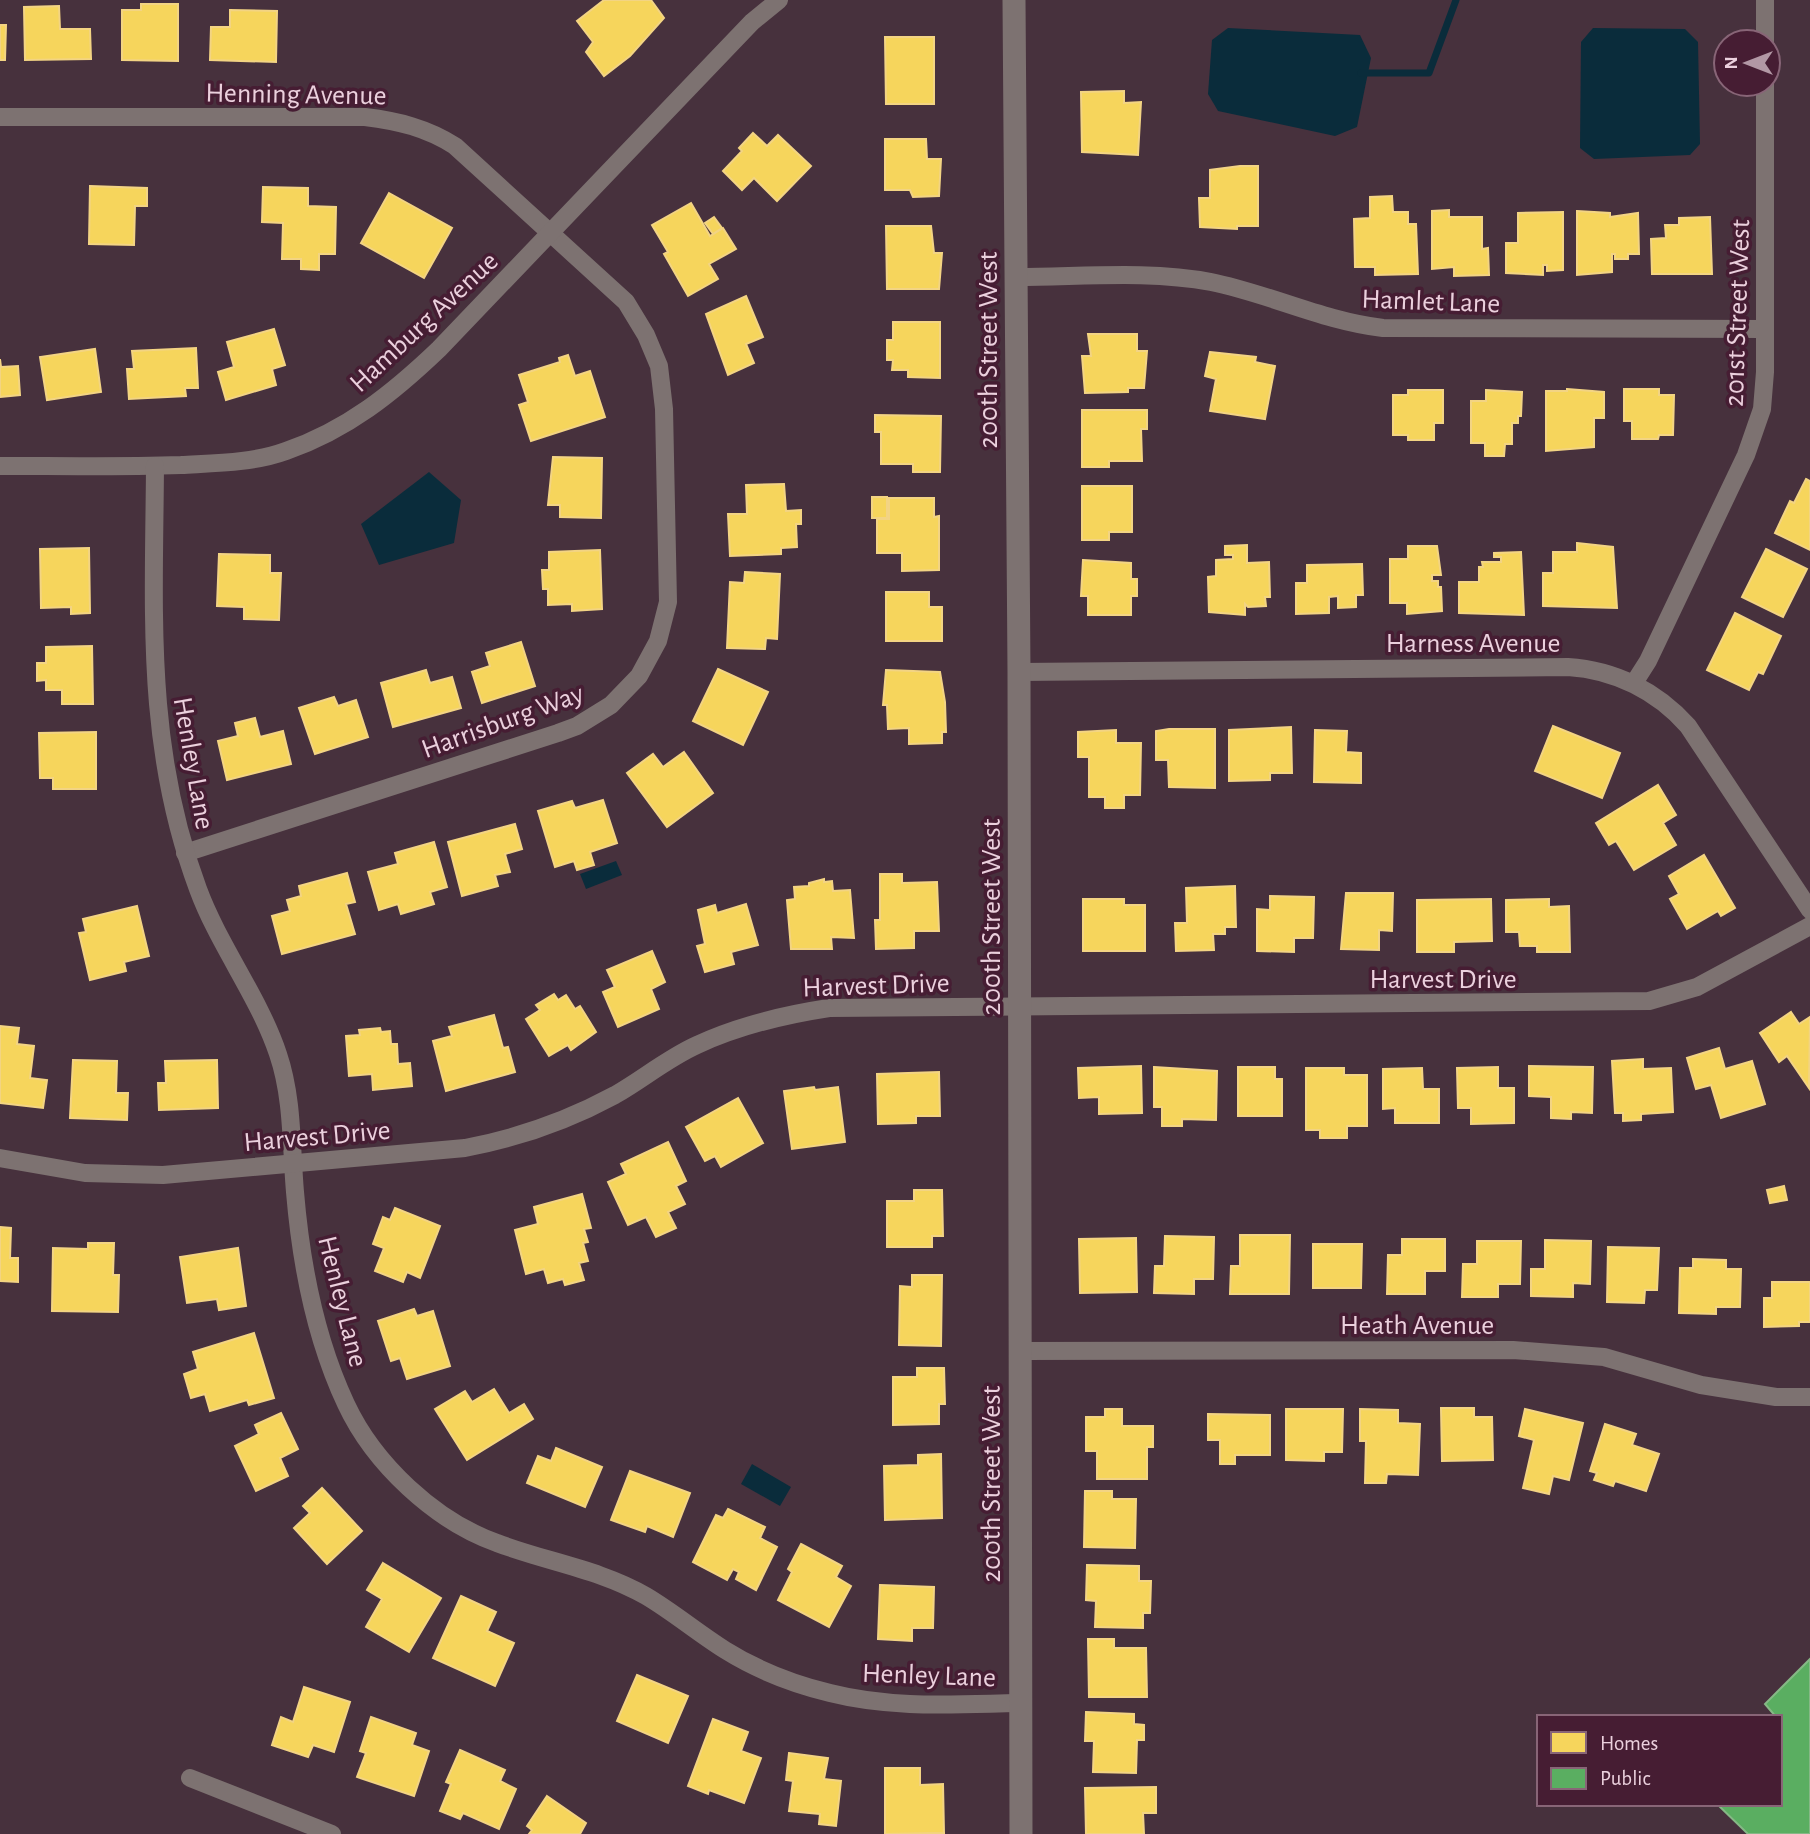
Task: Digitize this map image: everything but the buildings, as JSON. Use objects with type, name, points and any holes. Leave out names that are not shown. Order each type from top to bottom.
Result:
[{"type":"street","name":"Hamburg Avenue","points":[[0,466],[211,464],[284,452],[365,413],[394,392],[430,358],[550,236],[752,22],[779,0]]},
{"type":"street","name":"200th Street West","points":[[1014,0],[1019,672],[1021,1834]]},
{"type":"street","points":[[1765,0],[1765,28]]},
{"type":"street","name":"201st Street West","points":[[1634,683],[1659,640],[1758,422],[1764,391],[1765,98]]},
{"type":"street","name":"Henning Avenue","points":[[0,117],[365,117],[393,120],[438,135],[455,146],[550,236]]},
{"type":"street","name":"Harrisburg Way","points":[[185,853],[577,726],[619,698],[650,659],[664,622],[670,582],[664,409],[659,366],[646,335],[625,302],[550,236]]},
{"type":"street","name":"Hamlet Lane","points":[[1017,277],[1155,277],[1207,281],[1258,293],[1331,320],[1383,328],[1765,329]]},
{"type":"street","name":"Henley Lane","points":[[155,466],[153,660],[166,782],[185,853],[212,923],[279,1054],[289,1102],[298,1219],[310,1295],[321,1339],[346,1403],[374,1450],[436,1509],[459,1525],[499,1544],[554,1559],[624,1585],[647,1597],[747,1663],[798,1684],[880,1703],[1021,1703]]},
{"type":"street","name":"Harness Avenue","points":[[1019,672],[1568,667],[1594,670],[1634,683],[1672,708],[1688,726],[1810,910]]},
{"type":"street","name":"Harvest Drive","points":[[0,1158],[85,1173],[131,1175],[465,1148],[529,1133],[599,1103],[694,1046],[774,1017],[830,1008],[1649,1001],[1697,988],[1810,926]]},
{"type":"street","name":"Heath Avenue","points":[[1019,1351],[1513,1350],[1604,1357],[1701,1385],[1776,1397],[1810,1397]]},
{"type":"street","points":[[190,1778],[332,1834]]},
{"type":"water","points":[[1228,28],[1360,35],[1371,58],[1357,127],[1335,136],[1218,111],[1208,94],[1212,40]]},
{"type":"water","points":[[1593,28],[1685,29],[1698,42],[1700,144],[1690,155],[1594,159],[1580,148],[1581,42]]},
{"type":"water","points":[[429,472],[461,500],[454,543],[379,565],[361,524]]},
{"type":"water","points":[[616,861],[622,875],[586,889],[580,874]]},
{"type":"water","points":[[752,1464],[791,1487],[780,1506],[741,1484]]},
{"type":"waterway","points":[[1361,73],[1429,73],[1456,0]]}]
